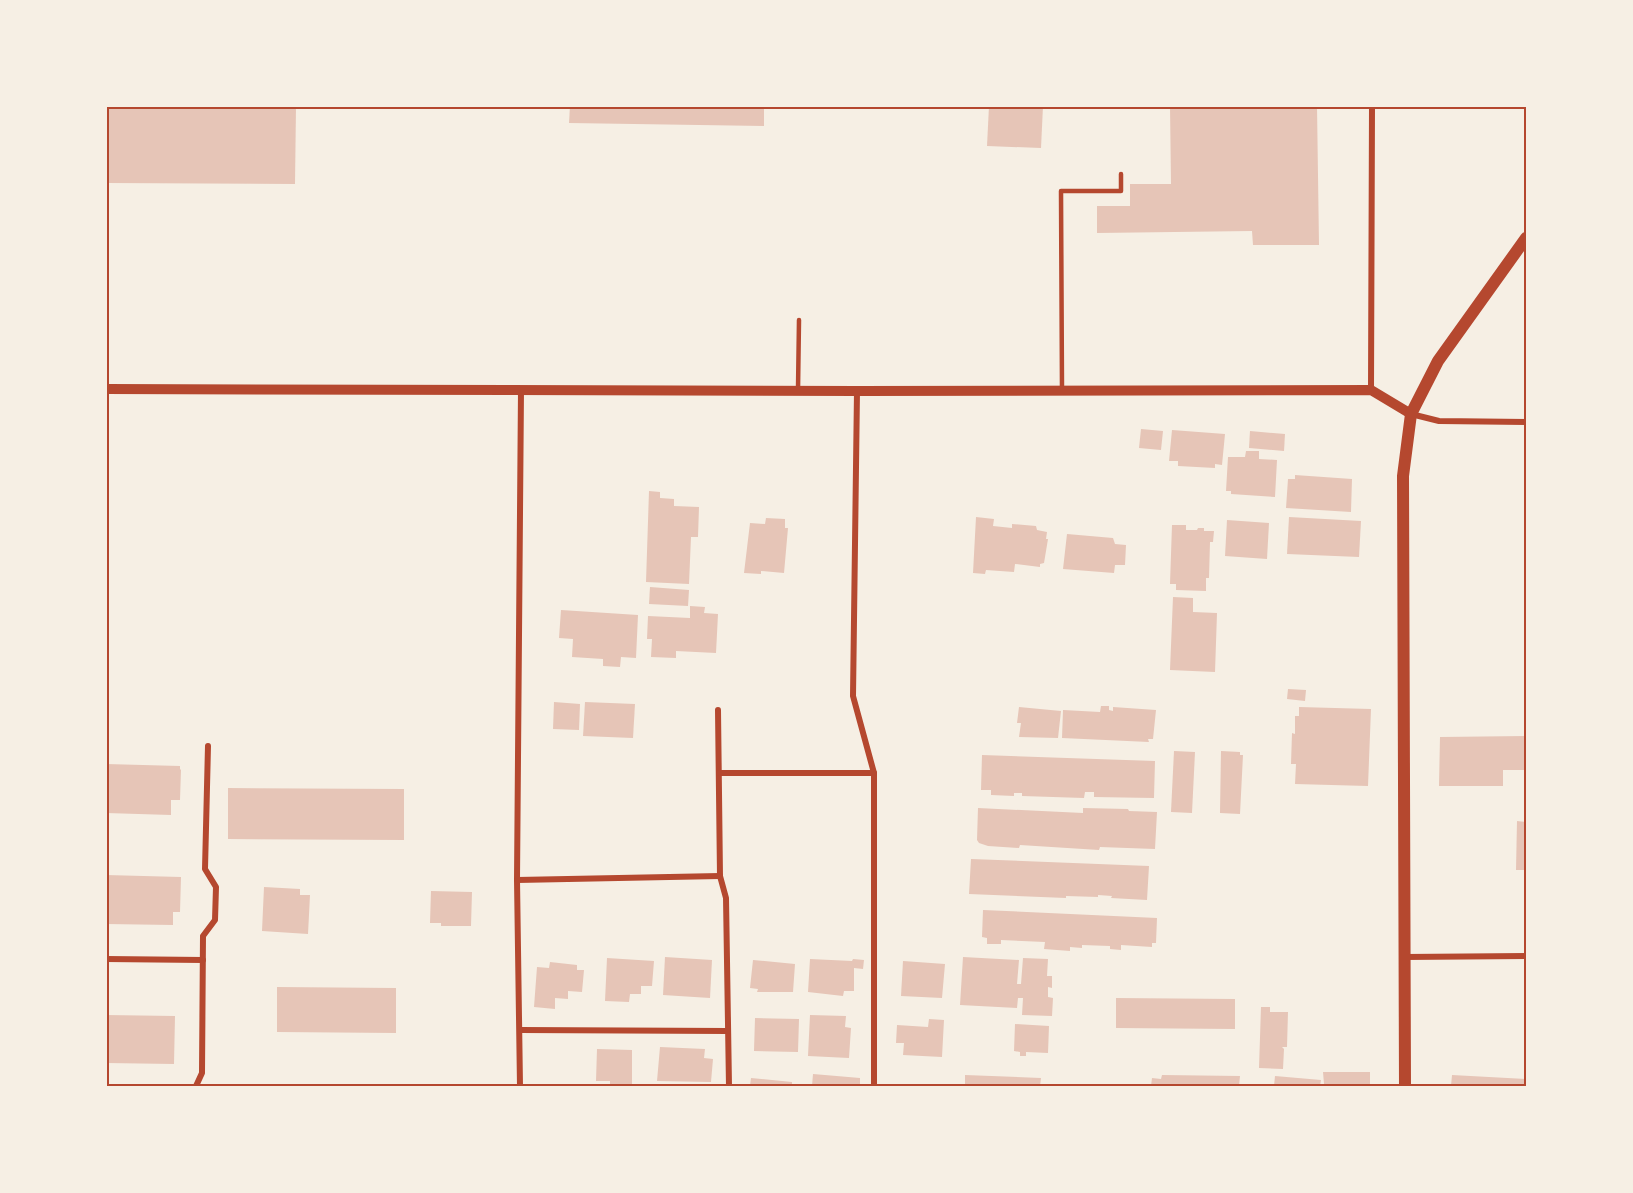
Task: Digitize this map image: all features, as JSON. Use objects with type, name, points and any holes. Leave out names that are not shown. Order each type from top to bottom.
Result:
[{"type":"main road","points":[[1405,1086],[1402,476],[1411,414],[1438,361],[1527,238]]},
{"type":"street","points":[[1371,390],[1372,106]]},
{"type":"street","points":[[106,389],[1371,390],[1411,414],[1439,421],[1527,422]]},
{"type":"street","points":[[520,1086],[517,880],[521,390]]},
{"type":"street","points":[[857,391],[853,696],[874,773],[874,1086]]},
{"type":"street","points":[[718,710],[720,876],[726,898],[729,1086]]},
{"type":"street","points":[[196,1086],[202,1073],[203,936],[215,920],[216,887],[205,869],[208,746]]},
{"type":"street","points":[[719,773],[874,773]]},
{"type":"street","points":[[517,880],[720,876]]},
{"type":"street","points":[[1404,957],[1527,956]]},
{"type":"street","points":[[106,959],[203,960]]},
{"type":"street","points":[[520,1030],[728,1031]]},
{"type":"lane","points":[[1062,391],[1061,191],[1121,191],[1121,174]]},
{"type":"lane","points":[[798,390],[799,320]]},
{"type":"building","points":[[106,106],[296,106],[295,184],[106,183]]},
{"type":"building","points":[[570,106],[764,106],[764,126],[569,123]]},
{"type":"building","points":[[989,106],[1043,106],[1041,148],[987,146]]},
{"type":"building","points":[[1170,106],[1317,106],[1319,245],[1253,245],[1252,231],[1097,233],[1097,206],[1130,206],[1130,184],[1171,184]]},
{"type":"building","points":[[1141,429],[1163,431],[1161,450],[1139,448]]},
{"type":"building","points":[[1172,430],[1225,434],[1222,465],[1215,464],[1215,468],[1178,466],[1178,461],[1169,461]]},
{"type":"building","points":[[1250,431],[1285,434],[1284,451],[1249,448]]},
{"type":"building","points":[[1246,451],[1259,451],[1259,459],[1277,460],[1275,497],[1231,494],[1231,491],[1226,491],[1228,457],[1245,457]]},
{"type":"building","points":[[1295,475],[1352,479],[1351,512],[1286,508],[1288,479],[1295,479]]},
{"type":"building","points":[[649,491],[660,492],[660,498],[674,499],[674,506],[699,507],[698,537],[691,537],[689,584],[646,582]]},
{"type":"building","points":[[976,517],[994,519],[993,526],[1012,528],[1012,524],[1036,526],[1037,530],[1047,532],[1044,563],[1040,564],[1040,567],[1015,564],[1014,572],[986,570],[985,574],[973,573]]},
{"type":"building","points":[[1289,517],[1361,521],[1359,557],[1287,554]]},
{"type":"building","points":[[766,518],[785,519],[785,528],[788,528],[784,573],[761,571],[761,574],[744,573],[750,523],[765,524]]},
{"type":"building","points":[[1227,520],[1269,523],[1267,559],[1225,556]]},
{"type":"building","points":[[1172,525],[1186,525],[1186,530],[1204,528],[1204,531],[1214,531],[1213,542],[1210,542],[1209,578],[1206,578],[1206,591],[1176,590],[1176,584],[1170,584]]},
{"type":"building","points":[[1067,534],[1113,538],[1115,544],[1126,545],[1125,565],[1115,565],[1114,573],[1063,569]]},
{"type":"building","points":[[650,587],[689,590],[688,606],[649,604]]},
{"type":"building","points":[[1173,597],[1193,598],[1193,612],[1217,613],[1215,672],[1170,670]]},
{"type":"building","points":[[690,606],[705,607],[704,613],[718,614],[716,653],[676,651],[676,658],[651,657],[652,639],[647,639],[648,616],[690,618]]},
{"type":"building","points":[[561,610],[638,615],[636,658],[621,657],[620,667],[603,666],[603,659],[572,657],[573,639],[559,638]]},
{"type":"building","points":[[1288,689],[1306,690],[1305,701],[1287,699]]},
{"type":"building","points":[[554,702],[580,704],[579,730],[553,729]]},
{"type":"building","points":[[585,702],[635,704],[633,738],[583,736]]},
{"type":"building","points":[[1101,706],[1109,706],[1109,710],[1113,711],[1113,707],[1156,710],[1153,739],[1148,739],[1149,742],[1062,738],[1063,710],[1100,712]]},
{"type":"building","points":[[1019,707],[1061,711],[1058,738],[1019,737],[1021,723],[1017,723]]},
{"type":"building","points":[[1299,707],[1371,709],[1368,786],[1295,784],[1296,764],[1291,764],[1292,733],[1295,734],[1295,716],[1299,716]]},
{"type":"building","points":[[1526,736],[1526,770],[1503,770],[1503,786],[1439,786],[1440,737]]},
{"type":"building","points":[[1174,751],[1195,752],[1192,813],[1171,812]]},
{"type":"building","points":[[1221,751],[1240,752],[1240,755],[1243,755],[1240,814],[1220,813]]},
{"type":"building","points":[[982,755],[1155,761],[1154,798],[1094,797],[1094,792],[1085,792],[1084,798],[1022,796],[1022,793],[1014,793],[1014,796],[991,795],[991,790],[981,790]]},
{"type":"building","points":[[106,764],[180,766],[180,800],[171,800],[171,815],[106,813]]},
{"type":"building","points":[[228,788],[404,789],[404,840],[228,839]]},
{"type":"building","points":[[978,808],[1083,813],[1083,808],[1157,812],[1155,849],[1100,847],[1099,850],[1020,845],[1019,848],[988,846],[977,840]]},
{"type":"building","points":[[1517,821],[1526,822],[1526,870],[1516,870]]},
{"type":"building","points":[[971,859],[1149,866],[1147,900],[1098,895],[1098,897],[1066,896],[1066,898],[969,894]]},
{"type":"building","points":[[106,875],[181,877],[180,912],[173,912],[173,925],[106,924]]},
{"type":"building","points":[[264,887],[300,889],[300,895],[310,895],[308,934],[262,931]]},
{"type":"building","points":[[431,891],[472,892],[471,926],[441,926],[441,923],[430,923]]},
{"type":"building","points":[[983,910],[1157,918],[1156,943],[1152,943],[1152,947],[1121,945],[1121,950],[1110,949],[1110,946],[1082,945],[1082,948],[1070,947],[1070,951],[1044,949],[1045,942],[1001,940],[1001,944],[987,944],[987,938],[982,937]]},
{"type":"building","points":[[665,957],[712,960],[710,998],[663,995]]},
{"type":"building","points":[[963,957],[1019,960],[1017,984],[1021,984],[1023,958],[1048,959],[1047,976],[1052,976],[1052,988],[1048,987],[1048,997],[1053,998],[1052,1016],[1022,1015],[1023,998],[1018,998],[1017,1008],[960,1005]]},
{"type":"building","points":[[607,958],[654,961],[652,986],[641,986],[641,994],[630,994],[629,1002],[605,1001]]},
{"type":"building","points":[[810,959],[864,960],[863,969],[854,968],[854,991],[844,991],[843,996],[808,992]]},
{"type":"building","points":[[753,960],[795,964],[793,992],[757,992],[758,989],[750,988]]},
{"type":"building","points":[[903,961],[945,964],[942,998],[901,996]]},
{"type":"building","points":[[550,962],[577,965],[577,970],[584,970],[582,992],[568,991],[568,999],[555,998],[555,1009],[534,1007],[537,967],[549,968]]},
{"type":"building","points":[[277,987],[396,988],[396,1033],[277,1032]]},
{"type":"building","points":[[1116,998],[1235,999],[1235,1029],[1116,1028]]},
{"type":"building","points":[[1261,1007],[1270,1007],[1270,1012],[1288,1012],[1287,1047],[1282,1047],[1284,1049],[1283,1069],[1259,1068]]},
{"type":"building","points":[[106,1015],[175,1016],[174,1064],[106,1063]]},
{"type":"building","points":[[810,1015],[846,1016],[845,1027],[851,1028],[849,1058],[808,1056]]},
{"type":"building","points":[[755,1018],[799,1019],[798,1052],[754,1051]]},
{"type":"building","points":[[929,1019],[944,1020],[942,1057],[903,1055],[904,1043],[896,1043],[897,1025],[928,1027]]},
{"type":"building","points":[[1015,1024],[1049,1026],[1048,1053],[1026,1052],[1026,1056],[1020,1056],[1020,1052],[1014,1051]]},
{"type":"building","points":[[660,1047],[705,1049],[704,1058],[713,1059],[711,1082],[657,1081]]},
{"type":"building","points":[[597,1049],[632,1050],[632,1086],[610,1086],[610,1081],[596,1081]]},
{"type":"building","points":[[1323,1072],[1370,1072],[1370,1086],[1330,1086],[1330,1084],[1324,1084]]},
{"type":"building","points":[[813,1074],[860,1078],[860,1086],[812,1086]]},
{"type":"building","points":[[965,1075],[1041,1078],[1040,1086],[965,1086]]},
{"type":"building","points":[[1162,1075],[1240,1076],[1239,1086],[1151,1086],[1152,1078],[1161,1079]]},
{"type":"building","points":[[1452,1075],[1526,1079],[1526,1086],[1451,1086]]},
{"type":"building","points":[[1275,1076],[1321,1080],[1320,1086],[1274,1086]]},
{"type":"building","points":[[751,1078],[792,1082],[792,1086],[750,1086]]}]
